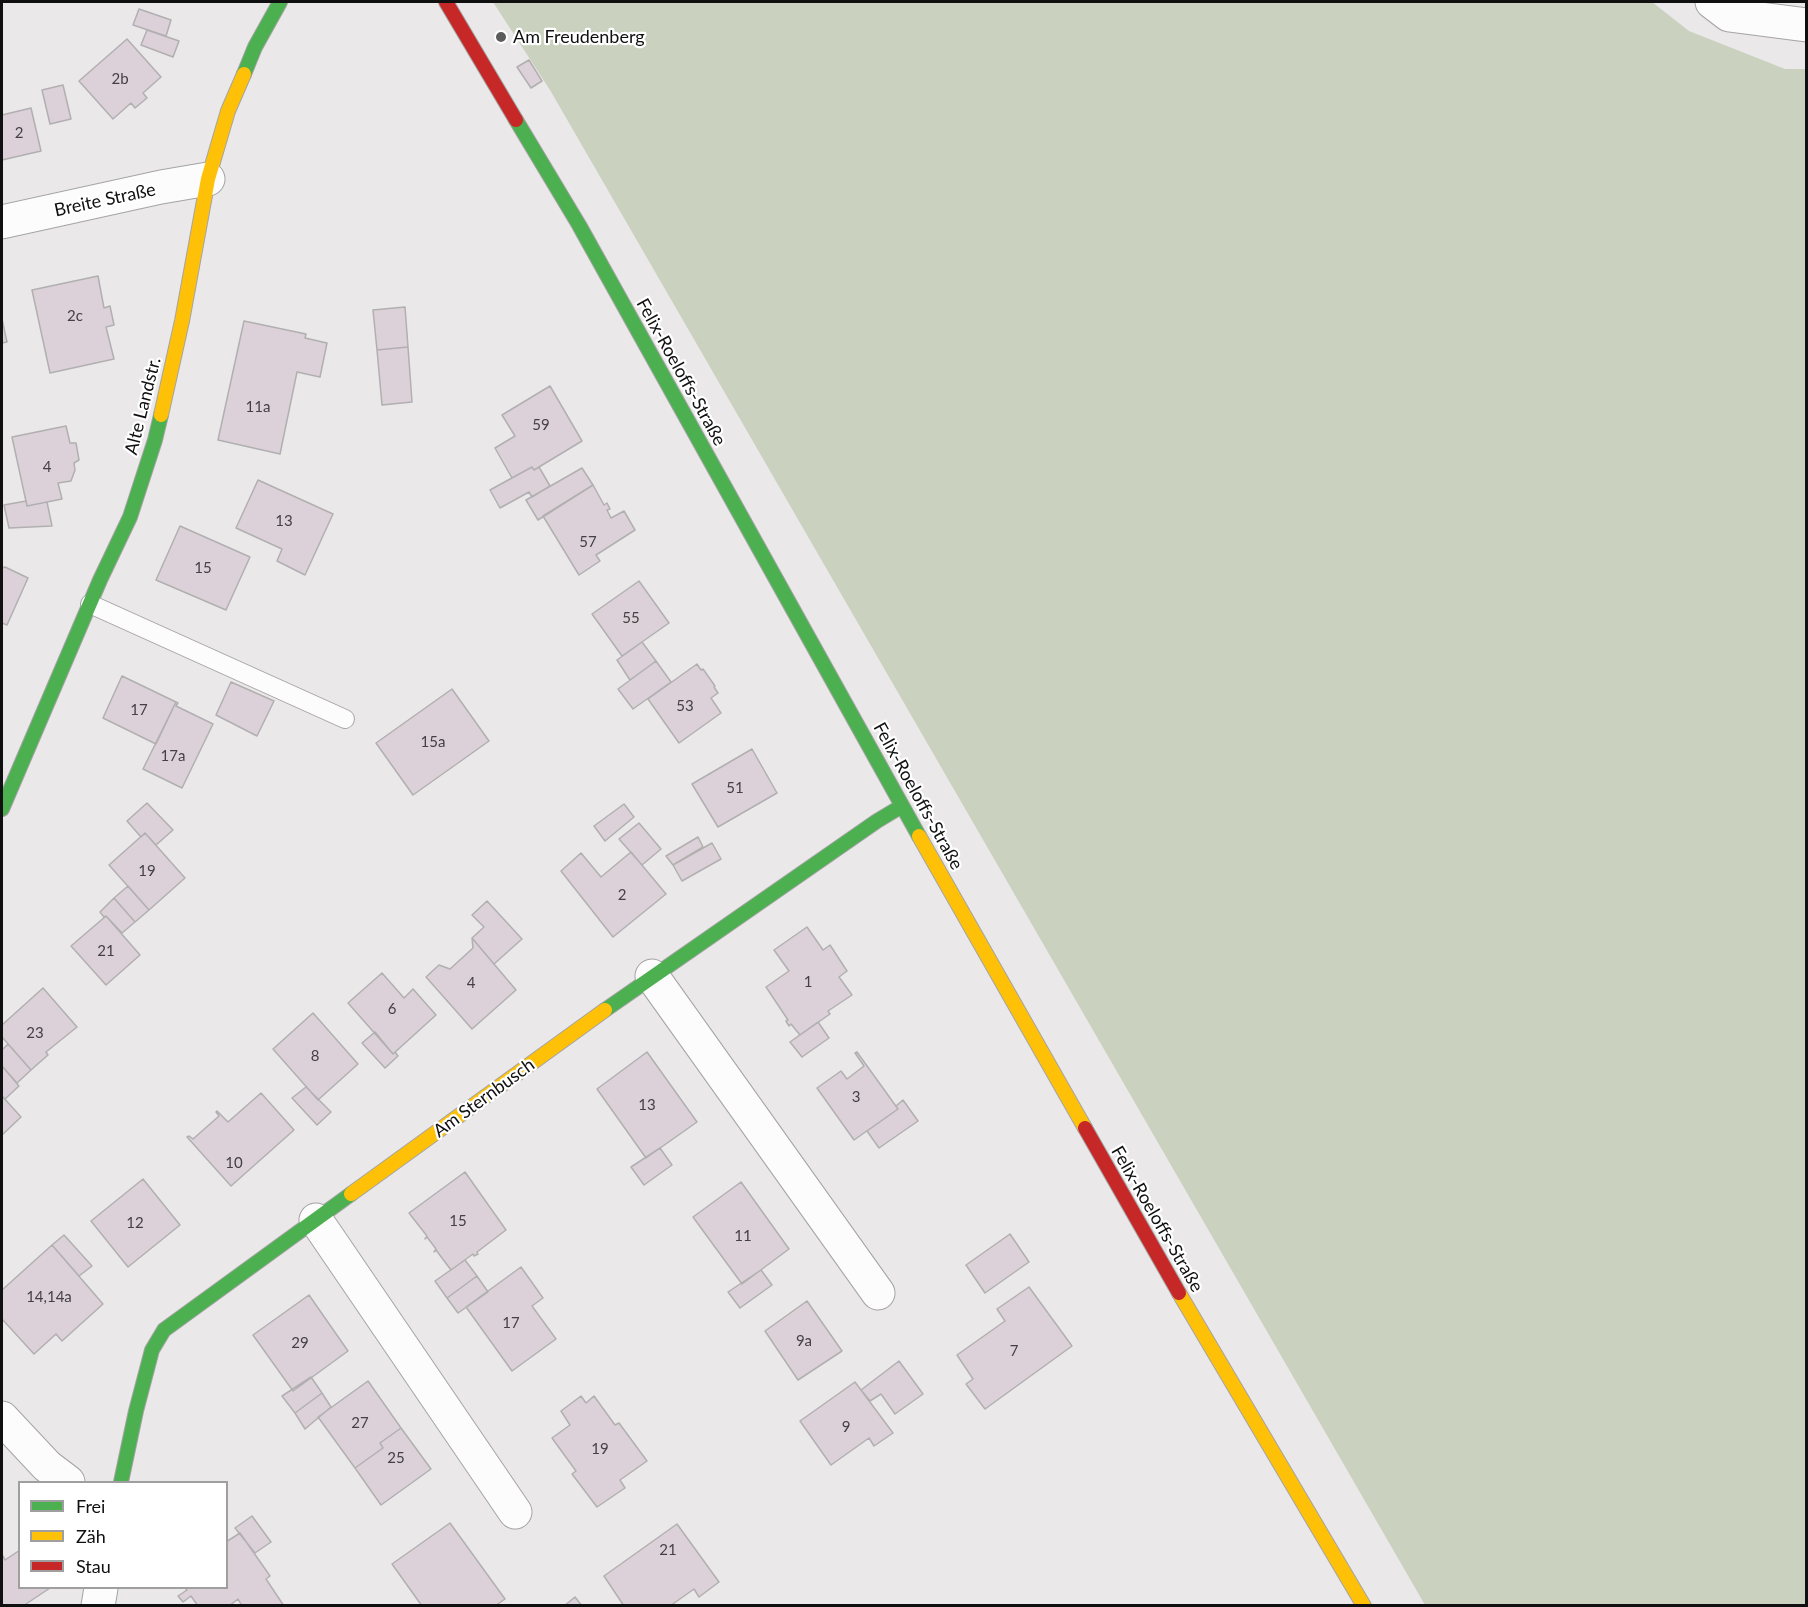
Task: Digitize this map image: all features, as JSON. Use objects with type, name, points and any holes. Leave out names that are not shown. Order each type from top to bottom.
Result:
[{"type":"street","name":"Alte Landstr.","points":[[2,809],[130,517],[155,440],[182,321],[208,179],[228,111],[255,47],[280,2]]},
{"type":"street","name":"Felix-Roeloffs-Straße","points":[[446,2],[579,225],[902,806],[1111,1175],[1364,1605]]},
{"type":"street","points":[[1712,2],[1729,15],[1806,25]]},
{"type":"street","name":"Breite Straße","points":[[2,222],[160,187],[208,179]]},
{"type":"street","name":"Am Sternbusch","points":[[121,1481],[152,1350],[164,1330],[652,976],[902,806]]},
{"type":"street","points":[[652,976],[878,1293]]},
{"type":"street","points":[[316,1220],[515,1512]]},
{"type":"street","points":[[2,1418],[47,1466],[67,1481]]},
{"type":"street","points":[[98,1605],[101,1589]]},
{"type":"lane","points":[[90,604],[345,719]]},
{"type":"green space","points":[[493,2],[1652,2],[1689,31],[1785,69],[1806,69],[1806,1605],[1425,1605],[550,90]]},
{"type":"building","points":[[139,9],[171,20],[166,36],[133,25]]},
{"type":"building","points":[[147,30],[179,41],[173,57],[141,45]]},
{"type":"building","points":[[127,39],[161,77],[143,93],[147,98],[135,108],[131,103],[113,119],[79,81]]},
{"type":"building","points":[[529,60],[542,81],[531,88],[517,67]]},
{"type":"building","points":[[63,85],[71,119],[50,124],[42,90]]},
{"type":"building","points":[[31,108],[41,151],[2,160],[2,115]]},
{"type":"building","points":[[98,276],[104,308],[110,306],[114,325],[106,327],[114,359],[50,373],[32,290]]},
{"type":"building","points":[[405,307],[408,347],[377,350],[373,310]]},
{"type":"building","points":[[2,319],[7,342],[2,343]]},
{"type":"building","points":[[244,321],[306,334],[305,338],[327,343],[320,377],[297,372],[280,454],[218,440]]},
{"type":"building","points":[[408,347],[412,402],[382,405],[377,350]]},
{"type":"building","points":[[550,386],[582,441],[534,470],[532,467],[512,478],[495,448],[515,436],[502,415]]},
{"type":"building","points":[[66,426],[70,443],[76,443],[79,460],[74,463],[75,470],[71,481],[58,483],[62,499],[27,506],[12,437]]},
{"type":"building","points":[[532,467],[534,470],[539,467],[550,486],[532,497],[529,492],[500,508],[490,490]]},
{"type":"building","points":[[582,468],[593,485],[538,520],[526,500]]},
{"type":"building","points":[[258,480],[333,514],[305,575],[277,561],[282,549],[236,528]]},
{"type":"building","points":[[593,485],[604,505],[607,503],[610,509],[607,510],[611,518],[624,511],[635,530],[596,555],[600,561],[579,575],[543,516]]},
{"type":"building","points":[[26,501],[27,506],[47,502],[52,526],[9,528],[4,505]]},
{"type":"building","points":[[180,526],[250,557],[226,610],[156,580]]},
{"type":"building","points":[[5,567],[28,578],[7,625],[2,623],[2,568]]},
{"type":"building","points":[[639,581],[669,623],[622,656],[592,614]]},
{"type":"building","points":[[642,642],[656,661],[630,680],[617,660]]},
{"type":"building","points":[[656,661],[671,682],[633,709],[618,689]]},
{"type":"building","points":[[697,664],[715,686],[718,693],[711,698],[721,713],[679,743],[648,699]]},
{"type":"building","points":[[122,676],[176,702],[156,744],[103,718]]},
{"type":"building","points":[[231,682],[274,701],[257,736],[216,715]]},
{"type":"building","points":[[452,689],[489,741],[413,795],[376,743]]},
{"type":"building","points":[[176,702],[178,703],[176,706],[213,724],[182,788],[143,769]]},
{"type":"building","points":[[752,749],[777,793],[718,827],[692,784]]},
{"type":"building","points":[[147,803],[173,830],[156,845],[145,833],[141,837],[127,821]]},
{"type":"building","points":[[624,804],[634,817],[605,841],[594,826]]},
{"type":"building","points":[[639,823],[661,849],[642,865],[619,839]]},
{"type":"building","points":[[145,833],[185,878],[149,910],[109,865]]},
{"type":"building","points":[[698,837],[703,847],[673,865],[666,856]]},
{"type":"building","points":[[712,843],[721,859],[682,881],[673,865]]},
{"type":"building","points":[[631,852],[666,894],[613,937],[561,871],[581,853],[601,877]]},
{"type":"building","points":[[128,886],[149,910],[135,922],[114,898]]},
{"type":"building","points":[[114,898],[135,922],[122,933],[100,912]]},
{"type":"building","points":[[487,901],[522,939],[494,964],[472,938],[484,927],[472,915]]},
{"type":"building","points":[[106,916],[140,955],[106,985],[71,946]]},
{"type":"building","points":[[807,927],[823,950],[830,945],[847,971],[839,977],[852,995],[828,1011],[830,1014],[800,1035],[791,1024],[789,1026],[786,1021],[788,1020],[766,987],[789,971],[774,950]]},
{"type":"building","points":[[472,938],[516,990],[472,1029],[426,977],[439,965],[450,969],[473,948]]},
{"type":"building","points":[[382,973],[404,998],[413,989],[436,1015],[393,1054],[348,1003]]},
{"type":"building","points":[[43,988],[77,1027],[46,1052],[48,1055],[31,1070],[2,1037],[2,1025]]},
{"type":"building","points":[[313,1013],[358,1064],[318,1100],[273,1049]]},
{"type":"building","points":[[818,1022],[829,1038],[802,1057],[790,1042]]},
{"type":"building","points":[[375,1032],[393,1054],[395,1052],[398,1056],[385,1068],[362,1043]]},
{"type":"building","points":[[8,1044],[31,1070],[17,1083],[2,1066],[2,1050]]},
{"type":"building","points":[[647,1052],[697,1122],[646,1158],[597,1089]]},
{"type":"building","points":[[857,1052],[898,1109],[854,1140],[817,1088],[841,1071],[847,1079],[864,1066],[855,1053]]},
{"type":"building","points":[[2,1066],[19,1086],[5,1099],[2,1096]]},
{"type":"building","points":[[306,1087],[331,1112],[317,1125],[292,1098]]},
{"type":"building","points":[[261,1093],[294,1130],[231,1186],[187,1137],[193,1139],[219,1116],[217,1111],[228,1122]]},
{"type":"building","points":[[2,1096],[21,1117],[2,1135]]},
{"type":"building","points":[[903,1100],[918,1121],[879,1148],[867,1131],[898,1109],[896,1106]]},
{"type":"building","points":[[660,1148],[672,1165],[644,1185],[631,1167]]},
{"type":"building","points":[[465,1172],[506,1230],[477,1252],[478,1254],[474,1256],[473,1254],[451,1270],[436,1250],[434,1252],[436,1249],[427,1237],[425,1239],[427,1236],[409,1213]]},
{"type":"building","points":[[143,1179],[180,1225],[128,1267],[91,1221]]},
{"type":"building","points":[[741,1182],[789,1249],[742,1284],[693,1217]]},
{"type":"building","points":[[1010,1234],[1029,1262],[985,1293],[966,1265]]},
{"type":"building","points":[[64,1235],[92,1266],[79,1276],[52,1245]]},
{"type":"building","points":[[52,1245],[103,1304],[62,1341],[56,1334],[34,1354],[2,1319],[2,1290]]},
{"type":"building","points":[[465,1260],[477,1276],[447,1298],[435,1281]]},
{"type":"building","points":[[521,1267],[543,1298],[532,1306],[556,1339],[512,1371],[466,1307]]},
{"type":"building","points":[[761,1270],[772,1285],[740,1308],[728,1292]]},
{"type":"building","points":[[477,1276],[488,1292],[458,1313],[447,1298]]},
{"type":"building","points":[[1029,1287],[1072,1346],[985,1409],[966,1384],[973,1379],[957,1355],[1005,1321],[997,1309]]},
{"type":"building","points":[[309,1295],[348,1351],[293,1391],[253,1335]]},
{"type":"building","points":[[807,1301],[842,1351],[798,1380],[765,1331]]},
{"type":"building","points":[[899,1361],[923,1394],[895,1414],[881,1394],[870,1401],[861,1390]]},
{"type":"building","points":[[311,1377],[322,1393],[295,1413],[282,1396]]},
{"type":"building","points":[[368,1381],[401,1428],[380,1443],[383,1448],[355,1468],[318,1417]]},
{"type":"building","points":[[855,1382],[893,1433],[874,1446],[869,1438],[831,1465],[800,1421]]},
{"type":"building","points":[[322,1393],[331,1407],[305,1429],[295,1413]]},
{"type":"building","points":[[581,1396],[586,1403],[594,1396],[615,1425],[619,1423],[647,1461],[620,1480],[625,1488],[597,1507],[572,1474],[576,1471],[552,1438],[570,1425],[561,1411]]},
{"type":"building","points":[[401,1428],[431,1469],[381,1505],[355,1468],[383,1448],[380,1443]]},
{"type":"building","points":[[252,1516],[271,1542],[255,1553],[235,1528]]},
{"type":"building","points":[[450,1523],[505,1599],[495,1606],[422,1606],[392,1564]]},
{"type":"building","points":[[677,1524],[719,1582],[699,1597],[694,1589],[670,1606],[624,1606],[604,1576]]},
{"type":"building","points":[[240,1533],[270,1576],[266,1579],[284,1606],[242,1606],[238,1599],[229,1606],[198,1606],[191,1596],[183,1602],[178,1596],[186,1589],[228,1589],[228,1541]]},
{"type":"building","points":[[18,1551],[18,1589],[48,1589],[23,1606],[2,1606],[2,1554],[5,1560]]},
{"type":"building","points":[[575,1597],[582,1606],[564,1606]]},
{"type":"traffic: fast","points":[[244,74],[255,47],[280,2]]},
{"type":"traffic: fast","points":[[516,120],[579,225],[919,836]]},
{"type":"traffic: fast","points":[[2,809],[100,580],[130,517],[161,415]]},
{"type":"traffic: fast","points":[[605,1010],[902,806]]},
{"type":"traffic: fast","points":[[121,1481],[152,1350],[164,1330],[351,1194]]},
{"type":"traffic: slow","points":[[161,415],[182,321],[208,179],[228,111],[244,74]]},
{"type":"traffic: slow","points":[[919,836],[1085,1128]]},
{"type":"traffic: slow","points":[[351,1194],[605,1010]]},
{"type":"traffic: slow","points":[[1179,1293],[1364,1606]]},
{"type":"traffic: jam","points":[[446,2],[516,120]]},
{"type":"traffic: jam","points":[[1085,1128],[1179,1293]]},
{"type":"place","name":"Am Freudenberg","points":[[501,37]]}]
